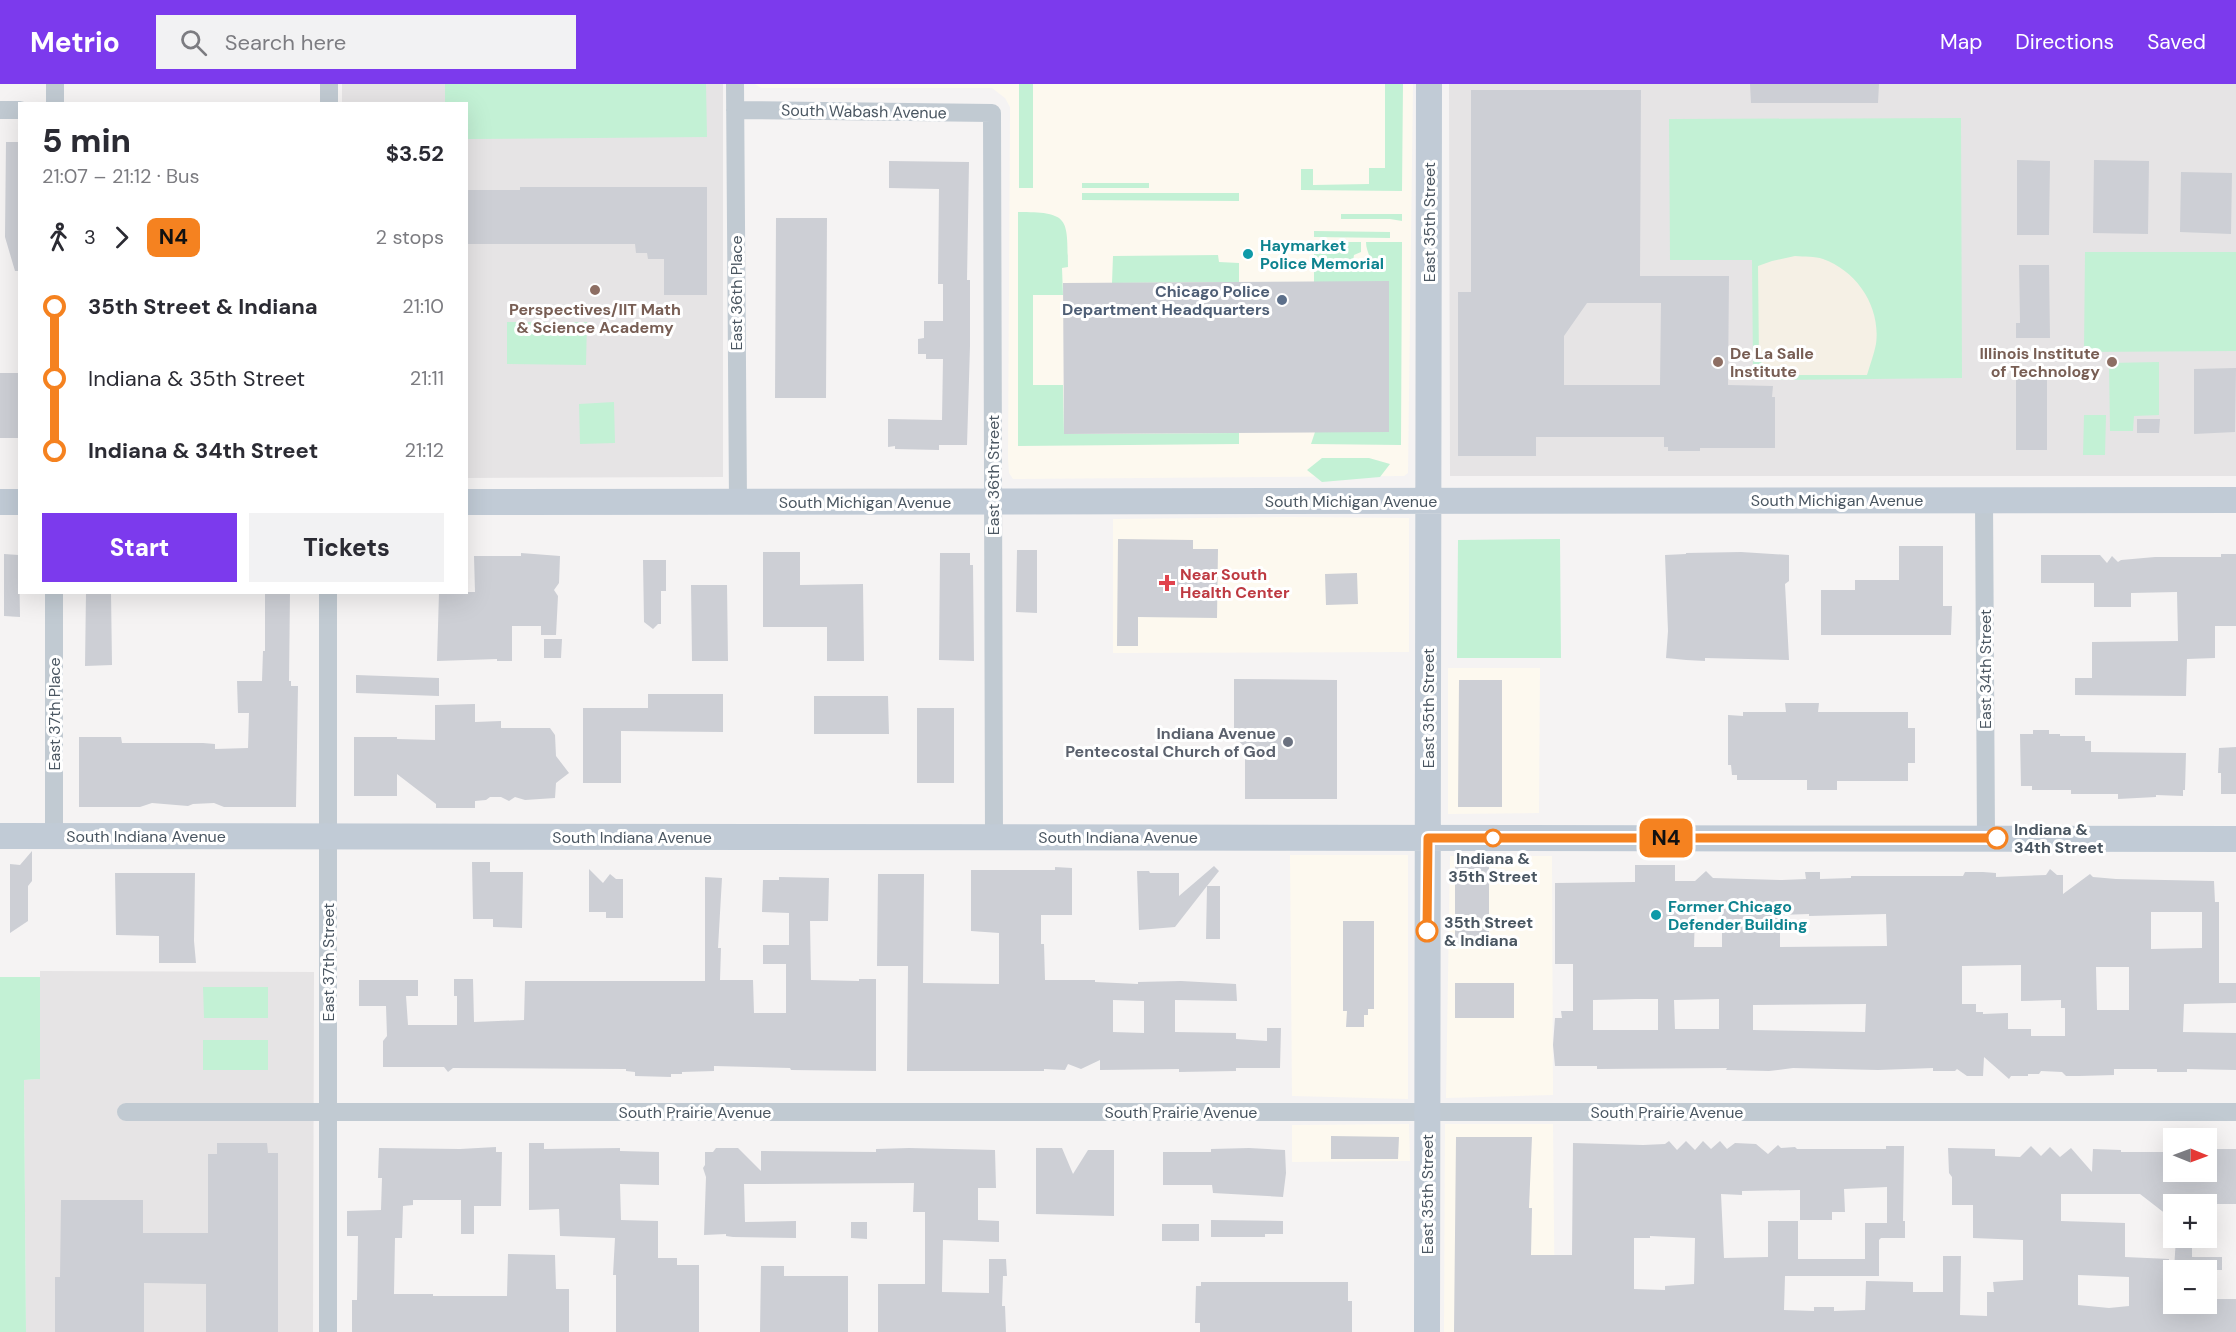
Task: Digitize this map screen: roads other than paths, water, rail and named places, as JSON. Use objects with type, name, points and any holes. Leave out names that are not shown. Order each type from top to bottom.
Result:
[{"type":"street","points":[[55,84],[55,102]]},
{"type":"street","points":[[329,84],[329,102]]},
{"type":"street","name":"East 36th Place","points":[[735,84],[738,502]]},
{"type":"street","name":"East 35th Street","points":[[1427,1332],[1429,84]]},
{"type":"street","points":[[0,110],[18,110]]},
{"type":"street","name":"South Wabash Avenue","points":[[735,110],[992,112]]},
{"type":"street","name":"East 36th Street","points":[[992,112],[994,837]]},
{"type":"street","name":"East 34th Street","points":[[1984,500],[1986,838]]},
{"type":"street","name":"South Michigan Avenue","points":[[468,502],[2236,500]]},
{"type":"street","points":[[0,502],[18,502]]},
{"type":"street","name":"East 37th Place","points":[[54,594],[54,836]]},
{"type":"street","name":"East 37th Street","points":[[328,594],[328,1332]]},
{"type":"street","name":"South Indiana Avenue","points":[[0,836],[2236,839]]},
{"type":"street","name":"South Prairie Avenue","points":[[126,1112],[2236,1112]]},
{"type":"place","name":"Haymarket Police Memorial","points":[[1248,254]]},
{"type":"place","name":"Perspectives/IIT Math & Science Academy","points":[[595,290]]},
{"type":"place","name":"Chicago Police Department Headquarters","points":[[1282,300]]},
{"type":"place","name":"De La Salle Institute","points":[[1718,362]]},
{"type":"place","name":"Illinois Institute of Technology","points":[[2112,362]]},
{"type":"place","name":"Near South Health Center","points":[[1167,583]]},
{"type":"place","name":"Indiana Avenue Pentecostal Church of God","points":[[1288,742]]},
{"type":"place","name":"Indiana & 35th Street","points":[[1493,838]]},
{"type":"place","name":"Indiana & 34th Street","points":[[1997,838]]},
{"type":"place","name":"Former Chicago Defender Building","points":[[1656,915]]},
{"type":"place","name":"35th Street & Indiana","points":[[1427,931]]}]
